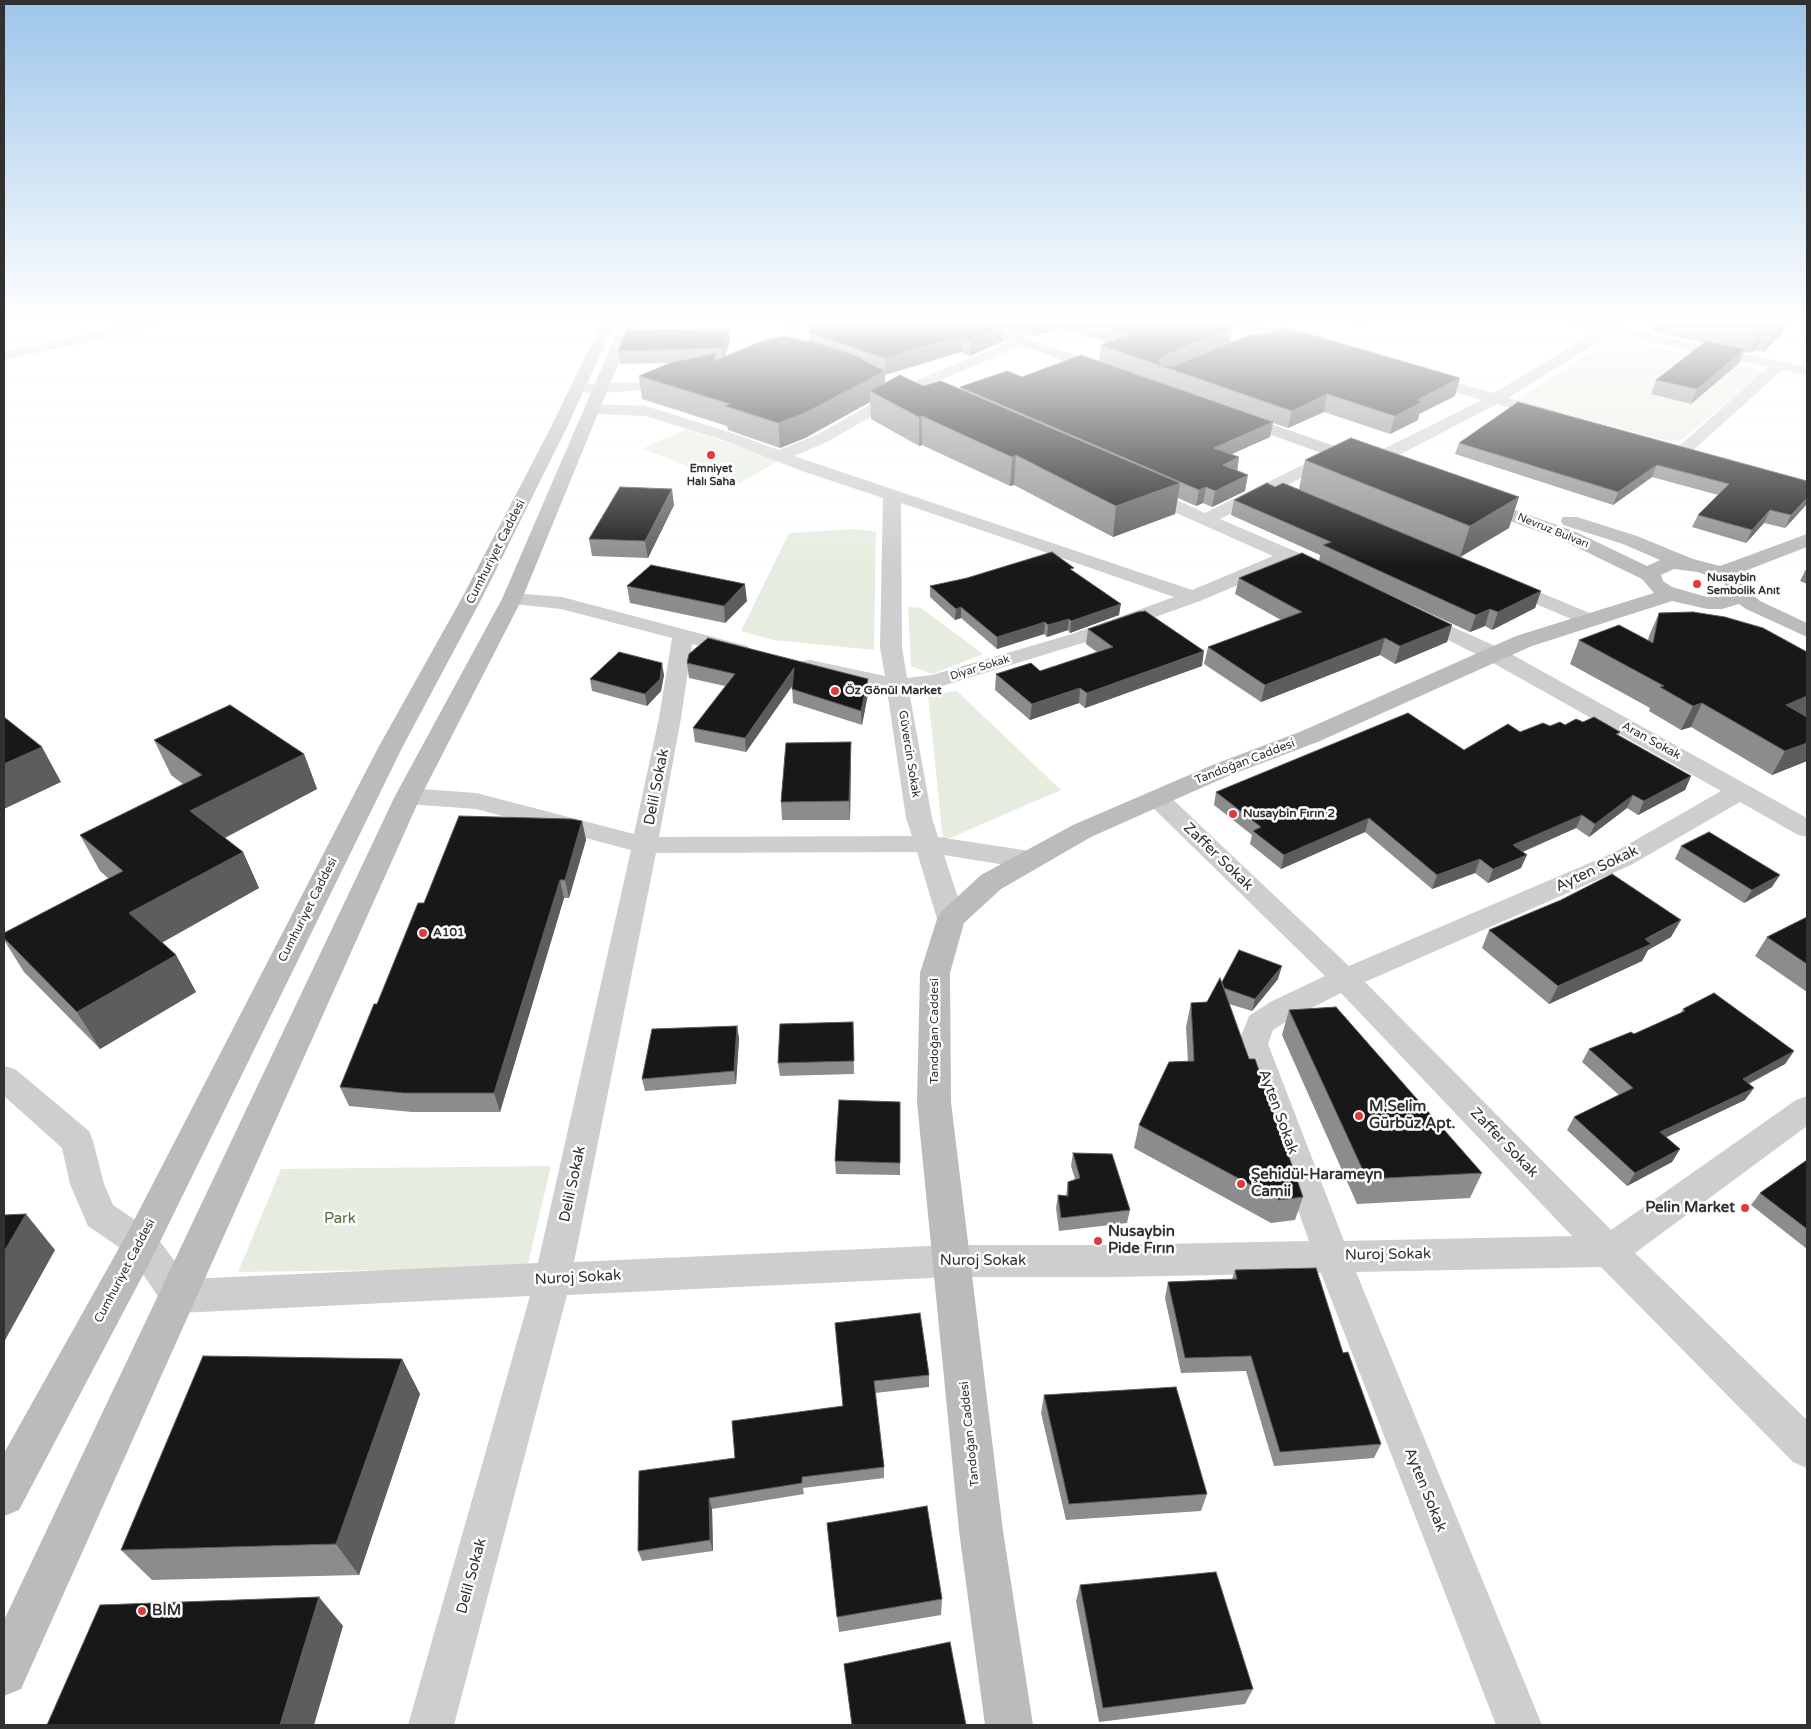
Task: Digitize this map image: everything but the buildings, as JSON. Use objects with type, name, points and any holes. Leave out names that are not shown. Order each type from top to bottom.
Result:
[{"type":"main road","name":"Cumhuriyet Caddesi","points":[[4,1495],[141,1243],[390,748],[473,596],[560,426],[582,404]]},
{"type":"main road","points":[[4,1672],[408,796],[512,598],[587,404]]},
{"type":"main road","points":[[1388,462],[1224,405],[1338,453],[1388,462],[1405,461]]},
{"type":"main road","name":"Nevruz Bulvarı","points":[[1477,487],[1630,540],[1688,564]]},
{"type":"main road","name":"Nevruz Bulvarı","points":[[1460,496],[1569,536],[1734,623]]},
{"type":"main road","points":[[1720,572],[1807,540]]},
{"type":"main road","points":[[1688,564],[1720,572],[1737,584],[1741,590],[1740,594],[1733,601],[1722,603],[1671,590],[1655,568],[1663,565],[1688,564]]},
{"type":"main road","name":"Tandoğan Caddesi","points":[[1009,1725],[981,1530],[934,1102],[934,973],[951,919],[991,882],[1082,831],[1219,770],[1311,736],[1524,640],[1590,620],[1671,590]]},
{"type":"main road","points":[[1740,594],[1753,605],[1807,631]]},
{"type":"street","points":[[620,404],[729,437],[779,456],[1193,597]]},
{"type":"street","points":[[779,456],[822,438],[882,404]]},
{"type":"street","points":[[1388,462],[1486,404]]},
{"type":"street","points":[[1510,404],[1560,418]]},
{"type":"street","points":[[1682,452],[1735,404]]},
{"type":"street","points":[[1664,447],[1702,458]]},
{"type":"street","points":[[1206,519],[1338,453]]},
{"type":"street","points":[[1128,485],[1334,577]]},
{"type":"street","points":[[1271,486],[1290,493]]},
{"type":"street","name":"Güvercin Sokak","points":[[892,494],[891,647],[899,686],[918,818],[951,919]]},
{"type":"street","name":"Diyar Sokak","points":[[788,661],[899,686],[934,681],[1079,638],[1193,597],[1290,556]]},
{"type":"street","points":[[1490,578],[1590,620]]},
{"type":"street","points":[[512,598],[562,604],[761,655]]},
{"type":"street","name":"Aran Sokak","points":[[1405,611],[1494,654],[1807,829]]},
{"type":"street","name":"Delil Sokak","points":[[431,1725],[553,1279],[645,845],[670,718],[683,635]]},
{"type":"street","name":"Ayten Sokak","points":[[1519,1725],[1332,1256],[1253,1044],[1260,1024],[1281,1010],[1345,979],[1622,859],[1740,791]]},
{"type":"street","points":[[408,796],[476,801],[645,845],[927,844],[1030,860]]},
{"type":"street","name":"Zaffer Sokak","points":[[1157,798],[1345,979],[1609,1251],[1807,1448]]},
{"type":"street","points":[[4,1078],[76,1140],[87,1184],[100,1215],[141,1243],[179,1296]]},
{"type":"street","points":[[1609,1251],[1807,1109]]},
{"type":"street","name":"Nuroj Sokak","points":[[179,1296],[951,1261],[1123,1261],[1609,1251]]},
{"type":"green space","points":[[1525,404],[1725,404],[1680,441],[1663,440]]},
{"type":"green space","name":"Emniyet Halı Saha","points":[[686,429],[781,460],[737,484],[642,449]]},
{"type":"green space","points":[[854,529],[876,532],[874,650],[773,640],[741,631],[789,533]]},
{"type":"green space","points":[[908,607],[921,608],[983,654],[932,674],[911,666]]},
{"type":"green space","points":[[957,691],[1061,790],[943,841],[928,695]]},
{"type":"green space","name":"Park","points":[[551,1166],[527,1268],[238,1272],[281,1169]]},
{"type":"place","name":"Emniyet Halı Saha","points":[[711,455]]},
{"type":"place","name":"Nusaybin Sembolik Anıt","points":[[1697,584]]},
{"type":"place","name":"Öz Gönül Market","points":[[835,691]]},
{"type":"place","name":"Nusaybin Fırın 2","points":[[1233,814]]},
{"type":"place","name":"A101","points":[[423,933]]},
{"type":"place","name":"M.Selim Gürbüz Apt.","points":[[1359,1116]]},
{"type":"place","name":"Şehidül-Harameyn Camii","points":[[1241,1184]]},
{"type":"place","name":"Pelin Market","points":[[1745,1208]]},
{"type":"place","name":"Nusaybin Pide Fırın","points":[[1098,1241]]},
{"type":"place","name":"BİM","points":[[142,1611]]}]
